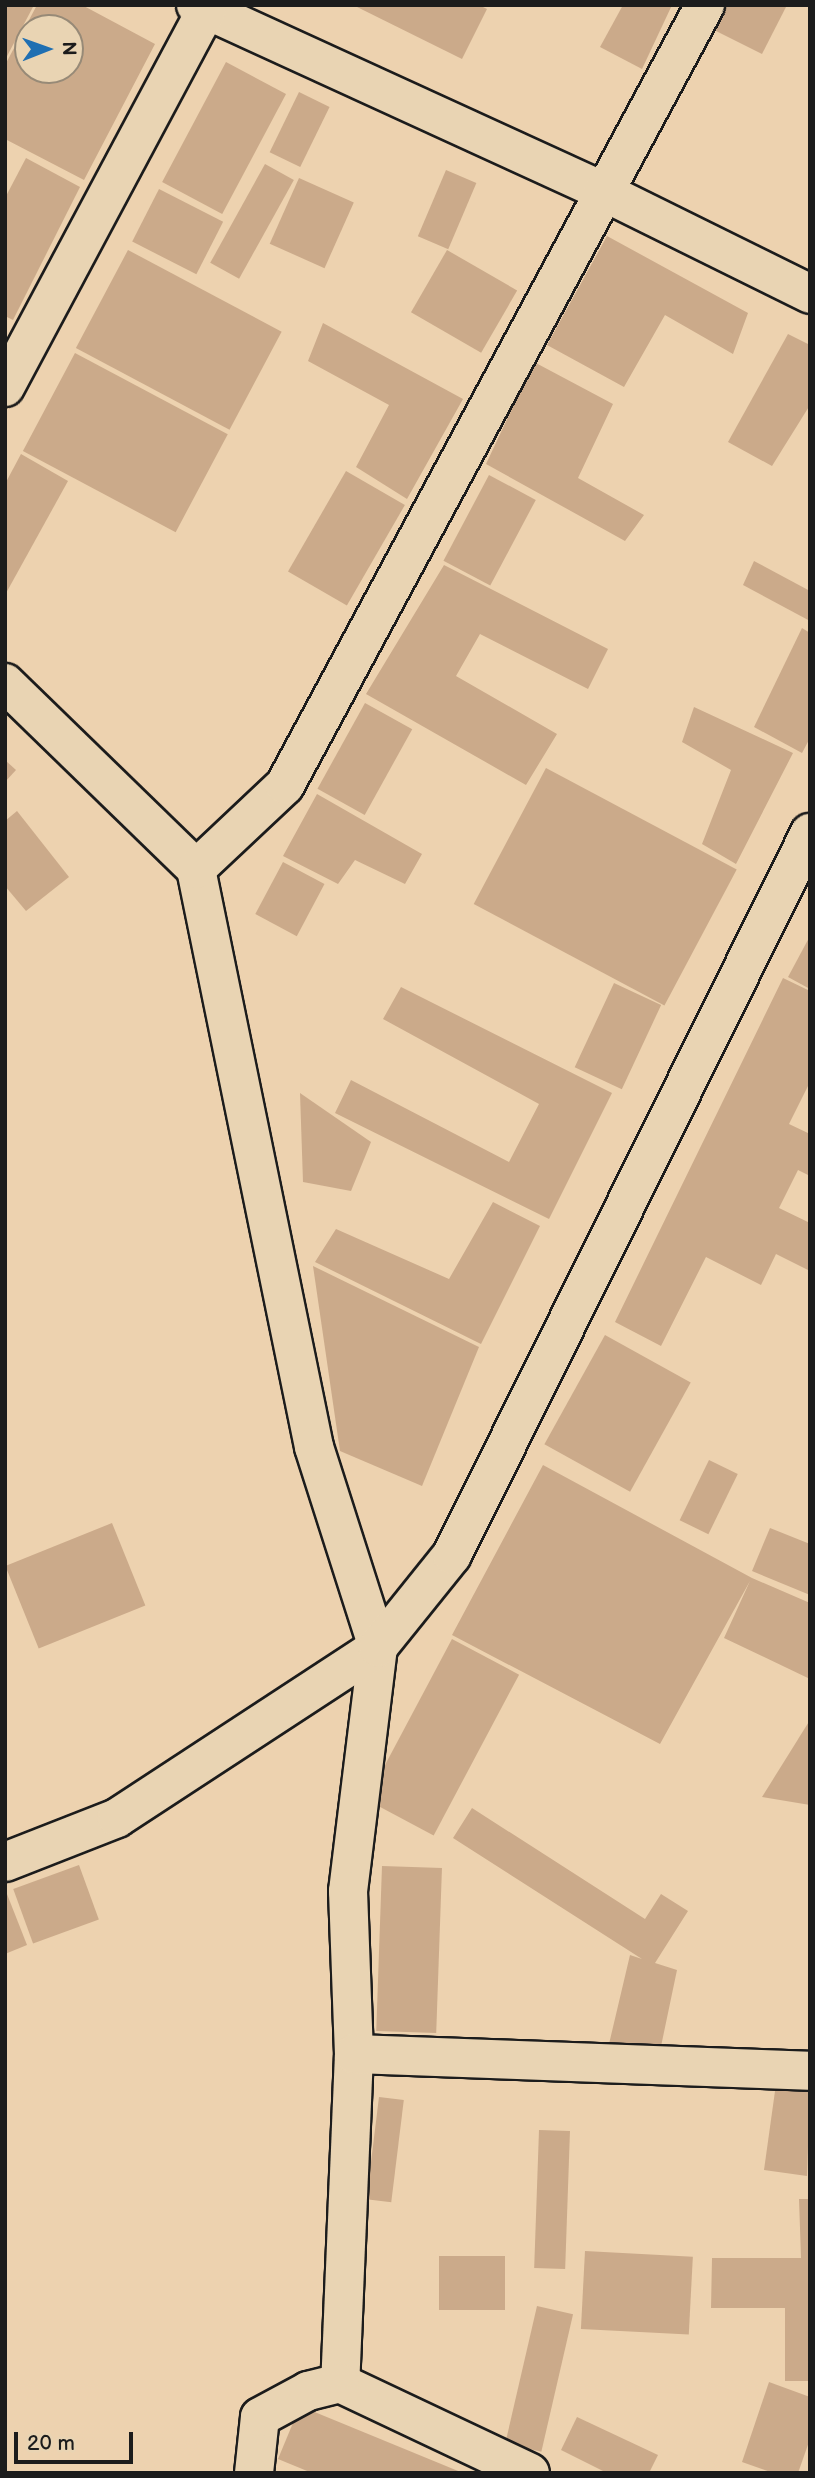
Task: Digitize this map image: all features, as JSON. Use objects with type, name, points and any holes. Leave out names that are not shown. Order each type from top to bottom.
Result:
[{"type":"street","points":[[196,869],[285,785],[705,5]]},
{"type":"street","points":[[5,387],[201,8],[604,192],[810,294]]},
{"type":"street","points":[[5,683],[196,869],[314,1447],[378,1647],[348,1891],[354,2054],[340,2383]]},
{"type":"street","points":[[5,1862],[117,1818],[378,1647],[452,1555],[810,833]]},
{"type":"street","points":[[354,2054],[810,2071]]},
{"type":"street","points":[[254,2473],[260,2417],[308,2391],[340,2383],[530,2473]]},
{"type":"building","points":[[5,5],[34,5],[29,14],[14,14],[14,43],[5,60]]},
{"type":"building","points":[[37,5],[82,5],[155,44],[84,180],[5,139],[5,65],[14,48],[14,84],[84,84],[84,14],[32,14]]},
{"type":"building","points":[[353,5],[479,5],[487,9],[462,59]]},
{"type":"building","points":[[623,5],[672,5],[642,69],[600,47]]},
{"type":"building","points":[[721,5],[787,5],[762,54],[710,28]]},
{"type":"building","points":[[226,62],[286,94],[222,214],[162,182]]},
{"type":"building","points":[[299,92],[330,107],[300,167],[270,152]]},
{"type":"building","points":[[26,158],[80,187],[13,320],[5,316],[5,198]]},
{"type":"building","points":[[265,164],[294,180],[239,279],[210,263]]},
{"type":"building","points":[[446,170],[476,183],[448,249],[418,236]]},
{"type":"building","points":[[299,178],[354,202],[325,268],[270,244]]},
{"type":"building","points":[[159,189],[223,222],[196,274],[132,242]]},
{"type":"building","points":[[607,236],[748,313],[733,354],[665,315],[624,387],[547,345]]},
{"type":"building","points":[[128,250],[282,332],[230,430],[76,348]]},
{"type":"building","points":[[447,250],[517,290],[481,353],[411,312]]},
{"type":"building","points":[[323,323],[463,399],[407,499],[356,467],[389,405],[308,361]]},
{"type":"building","points":[[788,334],[810,345],[810,405],[772,466],[728,442]]},
{"type":"building","points":[[75,353],[228,434],[176,532],[23,451]]},
{"type":"building","points":[[534,362],[613,404],[578,478],[644,515],[625,541],[486,464]]},
{"type":"building","points":[[21,454],[68,481],[5,595],[5,484]]},
{"type":"building","points":[[346,471],[405,505],[347,605],[288,571]]},
{"type":"building","points":[[489,475],[536,500],[490,586],[443,561]]},
{"type":"building","points":[[754,561],[810,591],[810,621],[743,585]]},
{"type":"building","points":[[444,565],[608,649],[588,689],[480,634],[456,676],[557,734],[526,785],[366,694]]},
{"type":"building","points":[[802,628],[810,633],[810,738],[802,753],[754,727]]},
{"type":"building","points":[[365,703],[412,729],[365,815],[317,789]]},
{"type":"building","points":[[694,707],[793,753],[736,864],[702,844],[731,770],[682,742]]},
{"type":"building","points":[[5,760],[16,770],[5,782]]},
{"type":"building","points":[[546,768],[737,869],[664,1005],[474,904]]},
{"type":"building","points":[[317,794],[422,854],[405,884],[355,860],[338,884],[283,856]]},
{"type":"building","points":[[17,811],[69,877],[26,911],[5,886],[5,821]]},
{"type":"building","points":[[283,862],[324,884],[297,936],[255,914]]},
{"type":"building","points":[[810,936],[810,989],[788,977]]},
{"type":"building","points":[[783,978],[810,991],[810,1082],[789,1124],[810,1134],[810,1176],[798,1170],[779,1208],[810,1223],[810,1271],[776,1254],[761,1285],[706,1257],[661,1346],[615,1322]]},
{"type":"building","points":[[614,983],[661,1005],[622,1089],[575,1067]]},
{"type":"building","points":[[401,987],[612,1093],[549,1219],[335,1113],[351,1080],[509,1162],[539,1104],[383,1019]]},
{"type":"building","points":[[300,1093],[371,1142],[351,1191],[303,1182]]},
{"type":"building","points":[[493,1202],[540,1226],[481,1344],[315,1262],[336,1229],[449,1279]]},
{"type":"building","points":[[313,1266],[479,1347],[422,1486],[340,1451]]},
{"type":"building","points":[[605,1335],[691,1383],[630,1492],[544,1444]]},
{"type":"building","points":[[709,1460],[738,1474],[708,1534],[680,1520]]},
{"type":"building","points":[[543,1465],[752,1578],[810,1603],[810,1679],[724,1638],[750,1581],[660,1744],[452,1635]]},
{"type":"building","points":[[112,1523],[145,1606],[39,1649],[5,1566]]},
{"type":"building","points":[[770,1528],[810,1544],[810,1595],[752,1571]]},
{"type":"building","points":[[452,1639],[519,1675],[434,1835],[367,1800]]},
{"type":"building","points":[[810,1720],[810,1805],[762,1797]]},
{"type":"building","points":[[472,1808],[645,1919],[661,1894],[688,1911],[655,1963],[677,1970],[659,2056],[609,2044],[630,1955],[642,1959],[453,1838]]},
{"type":"building","points":[[79,1865],[99,1920],[33,1943],[13,1889]]},
{"type":"building","points":[[382,1866],[442,1868],[436,2033],[376,2031]]},
{"type":"building","points":[[5,1889],[27,1945],[5,1954]]},
{"type":"building","points":[[776,2084],[810,2088],[807,2176],[764,2170]]},
{"type":"building","points":[[379,2097],[404,2100],[391,2202],[366,2199]]},
{"type":"building","points":[[539,2130],[570,2131],[565,2269],[534,2268]]},
{"type":"building","points":[[799,2199],[810,2199],[810,2381],[785,2381],[785,2308],[711,2308],[712,2258],[801,2258]]},
{"type":"building","points":[[585,2251],[693,2257],[689,2335],[581,2329]]},
{"type":"building","points":[[439,2256],[505,2256],[505,2310],[439,2310]]},
{"type":"building","points":[[537,2306],[573,2314],[541,2452],[505,2443]]},
{"type":"building","points":[[769,2382],[810,2397],[810,2439],[798,2473],[773,2473],[742,2462]]},
{"type":"building","points":[[300,2406],[463,2473],[312,2473],[278,2459]]},
{"type":"building","points":[[577,2417],[658,2455],[649,2473],[607,2473],[561,2450]]}]
